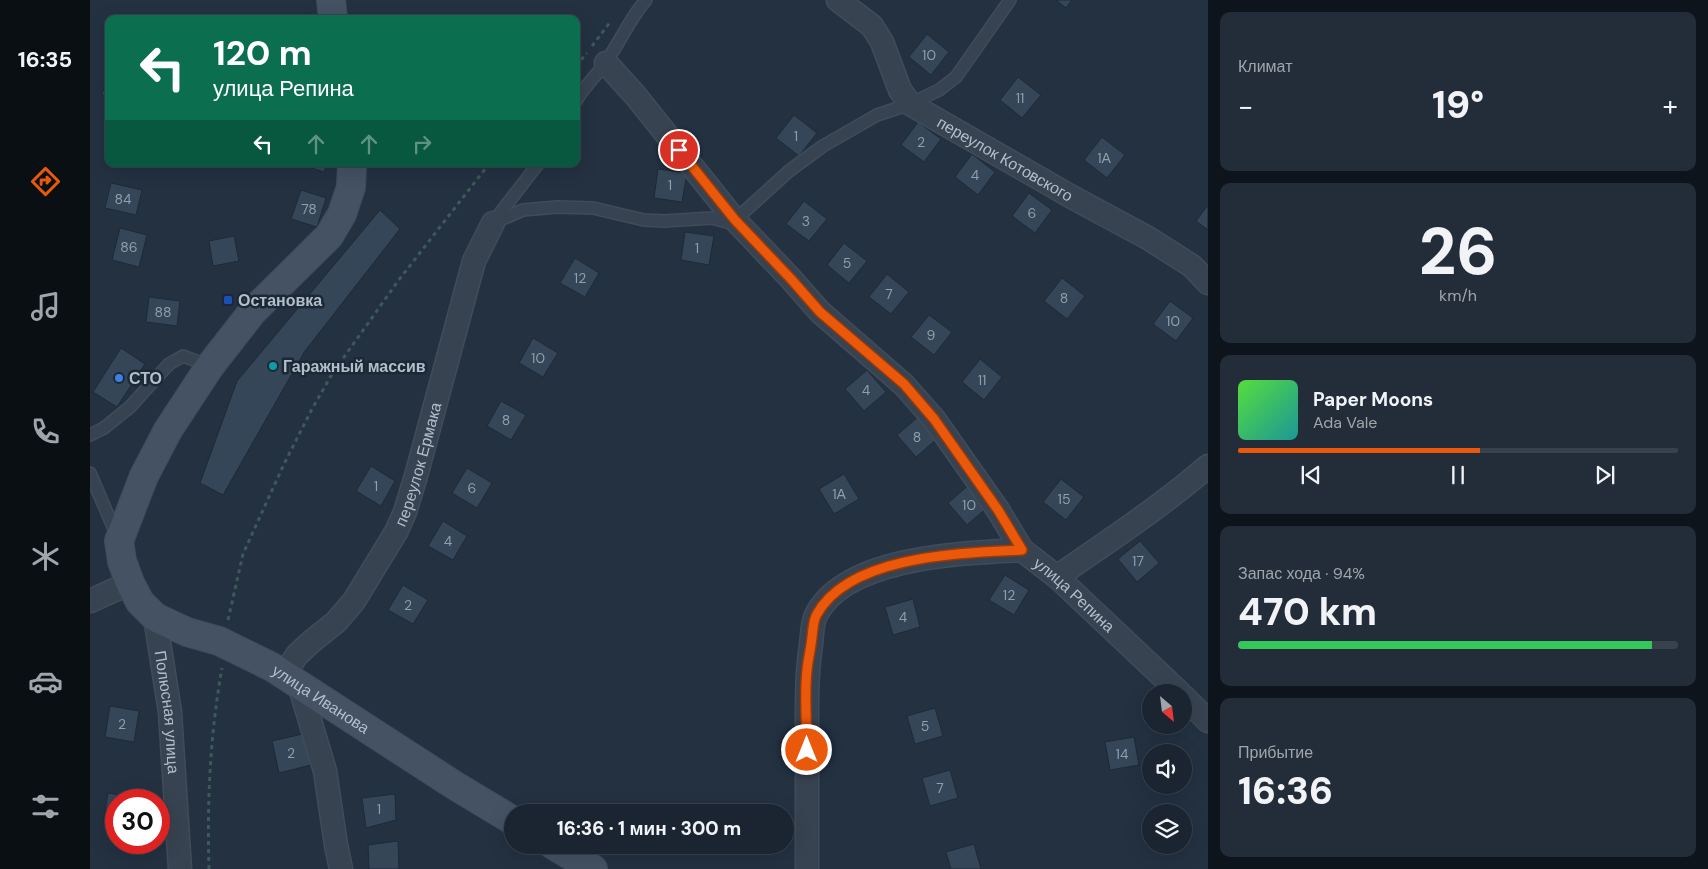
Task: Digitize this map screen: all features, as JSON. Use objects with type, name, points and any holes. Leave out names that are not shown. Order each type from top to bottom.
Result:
[{"type":"street","points":[[331,0],[333,15]]},
{"type":"street","name":"переулок Котовского","points":[[838,0],[872,26],[882,42],[900,90],[910,104],[1070,196],[1148,238],[1192,266],[1208,283]]},
{"type":"street","name":"улица Репина","points":[[606,63],[635,94],[737,223],[820,312],[904,384],[934,419],[998,510],[1022,550],[1057,577],[1171,684]]},
{"type":"street","points":[[119,541],[144,476],[168,430],[210,366],[253,311],[329,236],[342,214],[351,186],[352,167]]},
{"type":"street","name":"переулок Ермака","points":[[292,679],[298,655],[336,622],[354,601],[396,532],[416,476],[474,261],[493,223]]},
{"type":"street","points":[[1057,577],[1112,540],[1188,484],[1208,466]]},
{"type":"street","name":"улица Иванова","points":[[119,541],[122,561],[130,583],[140,602],[155,617],[187,632],[225,645],[292,679],[454,785],[504,815]]},
{"type":"street","points":[[807,869],[807,671],[816,616],[829,598],[850,581],[875,570],[912,561],[946,556],[1022,550]]},
{"type":"street","points":[[90,601],[130,583]]},
{"type":"street","name":"Полюсная улица","points":[[155,617],[170,712],[180,869]]},
{"type":"street","points":[[292,679],[325,771],[341,869]]},
{"type":"street","points":[[1192,705],[1208,721]]},
{"type":"street","points":[[568,854],[592,869]]},
{"type":"lane","points":[[580,95],[606,63],[637,10],[646,0]]},
{"type":"lane","points":[[493,223],[523,210],[557,206],[593,208],[644,220],[664,221],[712,218],[737,223],[789,171],[822,146],[877,115],[910,104],[939,90],[956,77],[1010,0]]},
{"type":"lane","points":[[493,223],[536,167]]},
{"type":"lane","points":[[90,435],[104,428],[130,408],[168,364],[183,356],[210,366]]},
{"type":"lane","points":[[90,473],[119,541]]},
{"type":"path","points":[[580,61],[617,14]]},
{"type":"path","points":[[209,869],[208,804],[214,708],[228,615],[242,554],[312,409],[332,374],[357,336],[398,281],[487,167]]},
{"type":"building","points":[[1056,0],[1072,0],[1066,8]]},
{"type":"building","points":[[927,34],[949,52],[931,75],[909,57]]},
{"type":"building","points":[[1018,77],[1041,95],[1022,118],[1000,100]]},
{"type":"building","points":[[105,83],[105,95],[102,95]]},
{"type":"building","points":[[794,115],[817,133],[799,156],[776,138]]},
{"type":"building","points":[[918,122],[941,139],[924,162],[901,145]]},
{"type":"building","points":[[1102,137],[1125,155],[1107,178],[1084,160]]},
{"type":"building","points":[[972,154],[995,172],[978,195],[955,177]]},
{"type":"building","points":[[308,167],[326,167],[324,172]]},
{"type":"building","points":[[658,169],[687,173],[682,202],[654,198]]},
{"type":"building","points":[[111,183],[142,190],[136,215],[105,208]]},
{"type":"building","points":[[301,190],[326,198],[317,227],[291,219]]},
{"type":"building","points":[[1029,193],[1052,210],[1035,233],[1012,216]]},
{"type":"building","points":[[804,201],[827,219],[809,241],[786,224]]},
{"type":"building","points":[[1208,205],[1208,230],[1196,221]]},
{"type":"building","name":"Гаражный массив","points":[[380,210],[400,229],[305,351],[223,495],[200,483],[237,381]]},
{"type":"building","points":[[120,228],[147,235],[139,267],[112,260]]},
{"type":"building","points":[[685,232],[714,236],[709,265],[681,260]]},
{"type":"building","points":[[234,236],[239,261],[213,266],[209,241]]},
{"type":"building","points":[[844,243],[867,261],[849,283],[827,265]]},
{"type":"building","points":[[575,258],[599,273],[585,297],[560,283]]},
{"type":"building","points":[[887,274],[909,292],[891,314],[869,297]]},
{"type":"building","points":[[1062,278],[1085,296],[1067,319],[1044,301]]},
{"type":"building","points":[[149,297],[180,301],[177,326],[146,322]]},
{"type":"building","points":[[1170,301],[1193,318],[1176,341],[1153,324]]},
{"type":"building","points":[[929,315],[952,332],[934,355],[911,337]]},
{"type":"building","points":[[533,338],[558,353],[543,377],[519,363]]},
{"type":"building","name":"СТО","points":[[121,348],[145,364],[117,407],[93,392]]},
{"type":"building","points":[[980,359],[1002,377],[984,400],[962,382]]},
{"type":"building","points":[[867,370],[886,392],[864,411],[845,389]]},
{"type":"building","points":[[501,401],[526,415],[511,440],[487,426]]},
{"type":"building","points":[[919,416],[938,438],[916,457],[897,435]]},
{"type":"building","points":[[371,466],[395,481],[381,506],[356,491]]},
{"type":"building","points":[[467,468],[492,483],[477,508],[452,493]]},
{"type":"building","points":[[844,474],[859,499],[834,514],[819,489]]},
{"type":"building","points":[[1061,479],[1084,497],[1066,520],[1043,502]]},
{"type":"building","points":[[970,484],[989,506],[967,525],[948,503]]},
{"type":"building","points":[[443,521],[467,536],[453,560],[428,546]]},
{"type":"building","points":[[1140,541],[1159,563],[1137,582],[1118,559]]},
{"type":"building","points":[[1005,575],[1029,590],[1014,615],[989,600]]},
{"type":"building","points":[[403,585],[428,600],[413,624],[388,610]]},
{"type":"building","points":[[913,599],[920,627],[893,635],[885,607]]},
{"type":"building","points":[[110,706],[139,711],[134,742],[105,737]]},
{"type":"building","points":[[935,708],[943,736],[915,744],[907,716]]},
{"type":"building","points":[[303,734],[311,765],[279,773],[272,741]]},
{"type":"building","points":[[1134,737],[1139,765],[1110,770],[1105,742]]},
{"type":"building","points":[[950,770],[958,798],[930,806],[922,778]]},
{"type":"building","points":[[395,794],[396,820],[366,828],[362,798]]},
{"type":"building","points":[[398,841],[399,869],[369,869],[368,845]]},
{"type":"building","points":[[974,844],[981,869],[951,869],[946,852]]},
{"type":"place","name":"Остановка","points":[[228,300]]},
{"type":"place","name":"Гаражный массив","points":[[273,366]]},
{"type":"place","name":"СТО","points":[[119,378]]},
{"type":"route","points":[[679,150],[735,220],[820,312],[904,384],[934,419],[998,510],[1022,550],[954,555],[912,561],[875,570],[850,581],[829,598],[816,616],[807,671],[807,750]]}]
